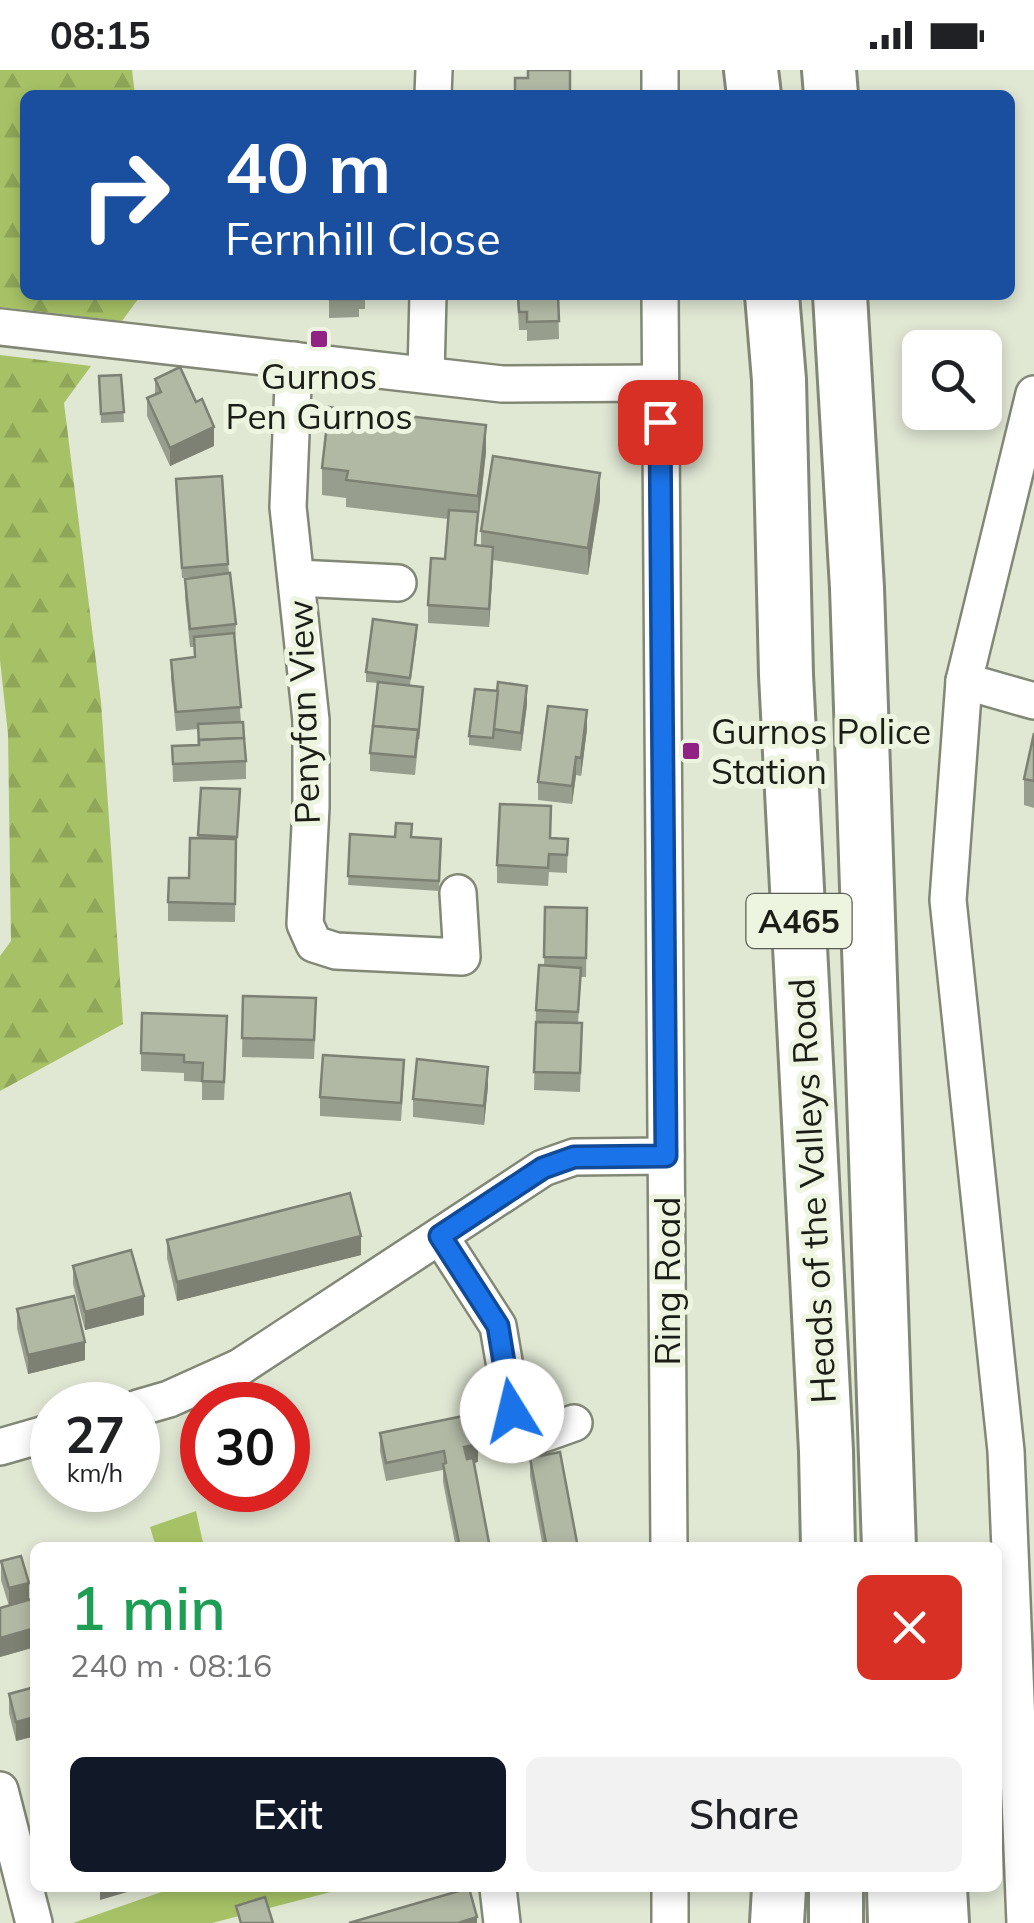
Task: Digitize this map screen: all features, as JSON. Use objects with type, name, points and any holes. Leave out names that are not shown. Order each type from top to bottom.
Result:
[{"type":"highway","name":"Heads of the Valleys Road","points":[[772,300],[780,380],[786,676],[828,1542]]},
{"type":"highway","name":"Heads of the Valleys Road","points":[[840,300],[857,588],[889,1542]]},
{"type":"highway","points":[[888,1448],[918,1542]]},
{"type":"highway","points":[[803,1542],[826,1451]]},
{"type":"highway","points":[[777,1923],[778,1892]]},
{"type":"highway","points":[[836,1892],[836,1923]]},
{"type":"highway","points":[[894,1892],[895,1923]]},
{"type":"highway","points":[[940,1892],[942,1923]]},
{"type":"street","points":[[426,374],[428,300]]},
{"type":"street","name":"Ring Road","points":[[660,300],[669,1542]]},
{"type":"street","points":[[0,327],[502,384],[659,383]]},
{"type":"street","name":"Penyfan View","points":[[294,360],[288,507],[311,720],[304,924],[314,944],[336,951],[462,957],[458,893]]},
{"type":"street","points":[[1026,1923],[1006,1451],[948,900],[964,681],[1034,394]]},
{"type":"street","points":[[297,578],[398,583]]},
{"type":"street","points":[[964,681],[1034,701]]},
{"type":"street","points":[[160,1402],[240,1367],[543,1168],[574,1157],[666,1156]]},
{"type":"street","points":[[440,1236],[498,1326],[518,1443],[574,1423]]},
{"type":"street","points":[[0,1447],[30,1438]]},
{"type":"street","points":[[0,1790],[34,1923]]},
{"type":"street","points":[[498,1892],[502,1923]]},
{"type":"street","points":[[670,1892],[670,1923]]},
{"type":"green space","points":[[0,70],[132,70],[134,90],[20,90],[20,300],[137,300],[122,321],[0,307]]},
{"type":"green space","points":[[0,355],[91,366],[64,403],[101,702],[123,1024],[0,1091],[0,956],[11,941],[8,734],[0,660]]},
{"type":"green space","points":[[196,1512],[203,1542],[154,1542],[150,1527]]},
{"type":"green space","points":[[162,1892],[331,1892],[212,1923],[73,1923]]},
{"type":"building","points":[[528,70],[570,70],[570,90],[515,90],[515,78],[528,78]]},
{"type":"building","points":[[518,300],[558,300],[559,321],[527,322],[527,312],[519,312]]},
{"type":"building","points":[[180,367],[196,402],[202,399],[214,427],[170,448],[147,398],[161,392],[155,379]]},
{"type":"building","points":[[121,375],[124,412],[101,414],[99,376]]},
{"type":"building","points":[[329,407],[486,425],[478,496],[346,480],[348,471],[322,468]]},
{"type":"building","points":[[493,456],[600,473],[588,548],[481,531]]},
{"type":"building","points":[[222,476],[228,564],[182,568],[176,479]]},
{"type":"building","points":[[449,510],[478,512],[475,545],[493,547],[489,609],[428,605],[431,558],[445,559]]},
{"type":"building","points":[[230,573],[236,624],[190,629],[185,579]]},
{"type":"building","points":[[373,619],[417,625],[410,678],[366,672]]},
{"type":"building","points":[[234,633],[241,707],[176,712],[171,660],[195,657],[194,637]]},
{"type":"building","points":[[378,682],[423,687],[418,739],[418,730],[373,726]]},
{"type":"building","points":[[498,682],[527,686],[521,733],[493,729]]},
{"type":"building","points":[[475,689],[498,691],[493,738],[469,736]]},
{"type":"building","points":[[548,706],[587,710],[581,758],[576,757],[572,786],[538,782]]},
{"type":"building","points":[[243,722],[244,738],[199,740],[199,745],[198,724]]},
{"type":"building","points":[[373,726],[418,730],[415,757],[370,753]]},
{"type":"building","points":[[1034,733],[1034,781],[1024,779]]},
{"type":"building","points":[[244,738],[246,761],[173,764],[172,746]]},
{"type":"building","points":[[201,788],[240,789],[237,837],[198,835]]},
{"type":"building","points":[[500,804],[551,806],[550,838],[568,839],[567,855],[549,854],[548,868],[497,865]]},
{"type":"building","points":[[396,823],[412,824],[411,837],[441,839],[439,881],[348,876],[350,834],[395,837]]},
{"type":"building","points":[[190,838],[236,839],[235,904],[168,902],[169,878],[189,878]]},
{"type":"building","points":[[545,907],[587,908],[586,958],[544,957]]},
{"type":"building","points":[[539,965],[581,968],[578,1012],[536,1010]]},
{"type":"building","points":[[243,996],[316,998],[314,1040],[242,1038]]},
{"type":"building","points":[[142,1013],[227,1016],[224,1082],[202,1081],[203,1063],[184,1062],[184,1055],[141,1053]]},
{"type":"building","points":[[536,1022],[582,1023],[580,1073],[534,1072]]},
{"type":"building","points":[[323,1055],[404,1060],[401,1103],[320,1097]]},
{"type":"building","points":[[417,1059],[488,1067],[484,1106],[413,1099]]},
{"type":"building","points":[[350,1193],[361,1236],[177,1282],[167,1240]]},
{"type":"building","points":[[131,1250],[144,1296],[85,1312],[73,1266]]},
{"type":"building","points":[[74,1296],[85,1342],[28,1355],[17,1309]]},
{"type":"building","points":[[473,1414],[478,1444],[464,1447],[467,1459],[473,1458],[489,1542],[459,1542],[443,1464],[444,1451],[386,1463],[380,1433]]},
{"type":"building","points":[[560,1452],[577,1542],[546,1542],[530,1458]]},
{"type":"building","points":[[21,1556],[29,1583],[9,1588],[1,1561]]},
{"type":"building","points":[[30,1599],[30,1629],[0,1638],[0,1608]]},
{"type":"building","points":[[30,1688],[30,1718],[16,1722],[9,1694]]},
{"type":"building","points":[[455,1892],[470,1892],[477,1917],[458,1923],[349,1923]]},
{"type":"building","points":[[265,1897],[273,1923],[241,1923],[236,1906]]},
{"type":"place","name":"Gurnos Pen Gurnos","points":[[319,339]]},
{"type":"place","name":"Gurnos Police Station","points":[[691,751]]},
{"type":"route","points":[[512,1411],[498,1326],[440,1236],[543,1168],[574,1157],[666,1156],[660,422]]}]
